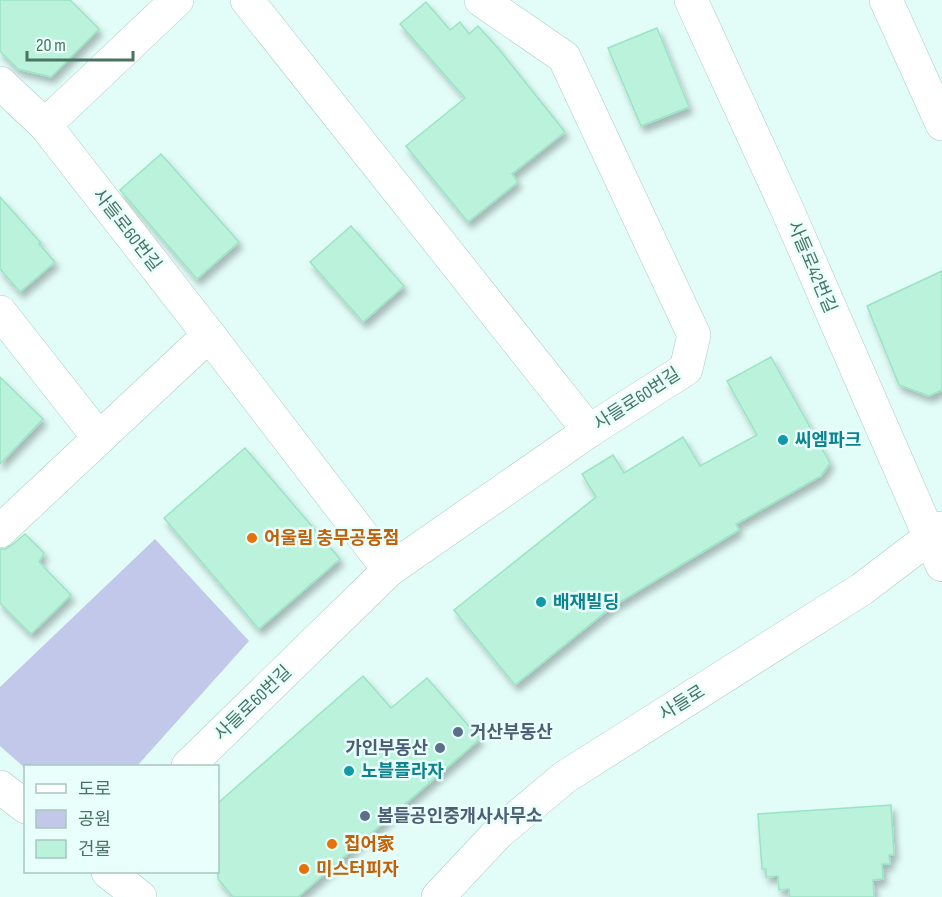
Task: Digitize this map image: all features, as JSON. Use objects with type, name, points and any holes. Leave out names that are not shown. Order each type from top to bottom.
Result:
[{"type":"street","points":[[45,125],[177,0]]},
{"type":"street","name":"사들로60번길","points":[[247,0],[589,431],[686,369],[694,335],[564,57],[481,0]]},
{"type":"street","name":"사들로42번길","points":[[691,0],[787,208],[892,452],[938,543]]},
{"type":"street","points":[[886,0],[942,124]]},
{"type":"street","name":"사들로60번길","points":[[0,83],[45,125],[389,570],[189,765]]},
{"type":"street","points":[[0,312],[99,438]]},
{"type":"street","points":[[0,531],[209,335]]},
{"type":"street","points":[[389,570],[589,431]]},
{"type":"street","name":"사들로","points":[[438,897],[498,833],[565,777],[938,543]]},
{"type":"street","points":[[0,787],[24,805]]},
{"type":"street","points":[[109,873],[140,897]]},
{"type":"green space","points":[[155,539],[249,641],[138,765],[24,765],[24,767],[0,746],[0,687]]},
{"type":"building","points":[[0,0],[70,0],[99,29],[51,77],[18,69],[0,51]]},
{"type":"building","points":[[426,2],[450,30],[460,22],[469,34],[478,26],[565,132],[512,174],[518,182],[468,222],[406,146],[465,98],[400,24]]},
{"type":"building","points":[[657,28],[689,107],[641,126],[608,48]]},
{"type":"building","points":[[161,154],[239,242],[197,279],[120,190]]},
{"type":"building","points":[[0,197],[55,262],[20,292],[0,269]]},
{"type":"building","points":[[351,226],[404,286],[363,322],[310,262]]},
{"type":"building","points":[[942,271],[942,390],[929,396],[899,385],[867,306]]},
{"type":"building","points":[[771,357],[830,463],[821,476],[736,524],[739,530],[613,606],[515,685],[454,610],[596,497],[582,474],[613,455],[624,473],[683,437],[700,466],[757,435],[727,381]]},
{"type":"building","points":[[0,377],[43,419],[0,464]]},
{"type":"building","points":[[245,448],[340,559],[259,629],[164,518]]},
{"type":"building","points":[[25,534],[44,553],[39,562],[71,595],[31,634],[0,603],[0,549],[12,545]]},
{"type":"building","name":"노블플라자","points":[[363,676],[391,708],[427,678],[480,739],[298,897],[233,897],[218,879],[219,802]]},
{"type":"building","points":[[891,805],[894,855],[889,855],[890,864],[882,864],[883,879],[873,880],[874,897],[790,897],[789,889],[779,890],[778,876],[766,877],[766,869],[762,869],[758,814]]},
{"type":"place","name":"씨엠파크","points":[[783,440]]},
{"type":"place","name":"어울림 충무공동점","points":[[252,538]]},
{"type":"place","name":"배재빌딩","points":[[541,602]]},
{"type":"place","name":"거산부동산","points":[[458,732]]},
{"type":"place","name":"가인부동산","points":[[440,748]]},
{"type":"place","name":"노블플라자","points":[[349,771]]},
{"type":"place","name":"봄들공인중개사사무소","points":[[365,816]]},
{"type":"place","name":"집어家","points":[[332,844]]},
{"type":"place","name":"미스터피자","points":[[304,869]]}]
